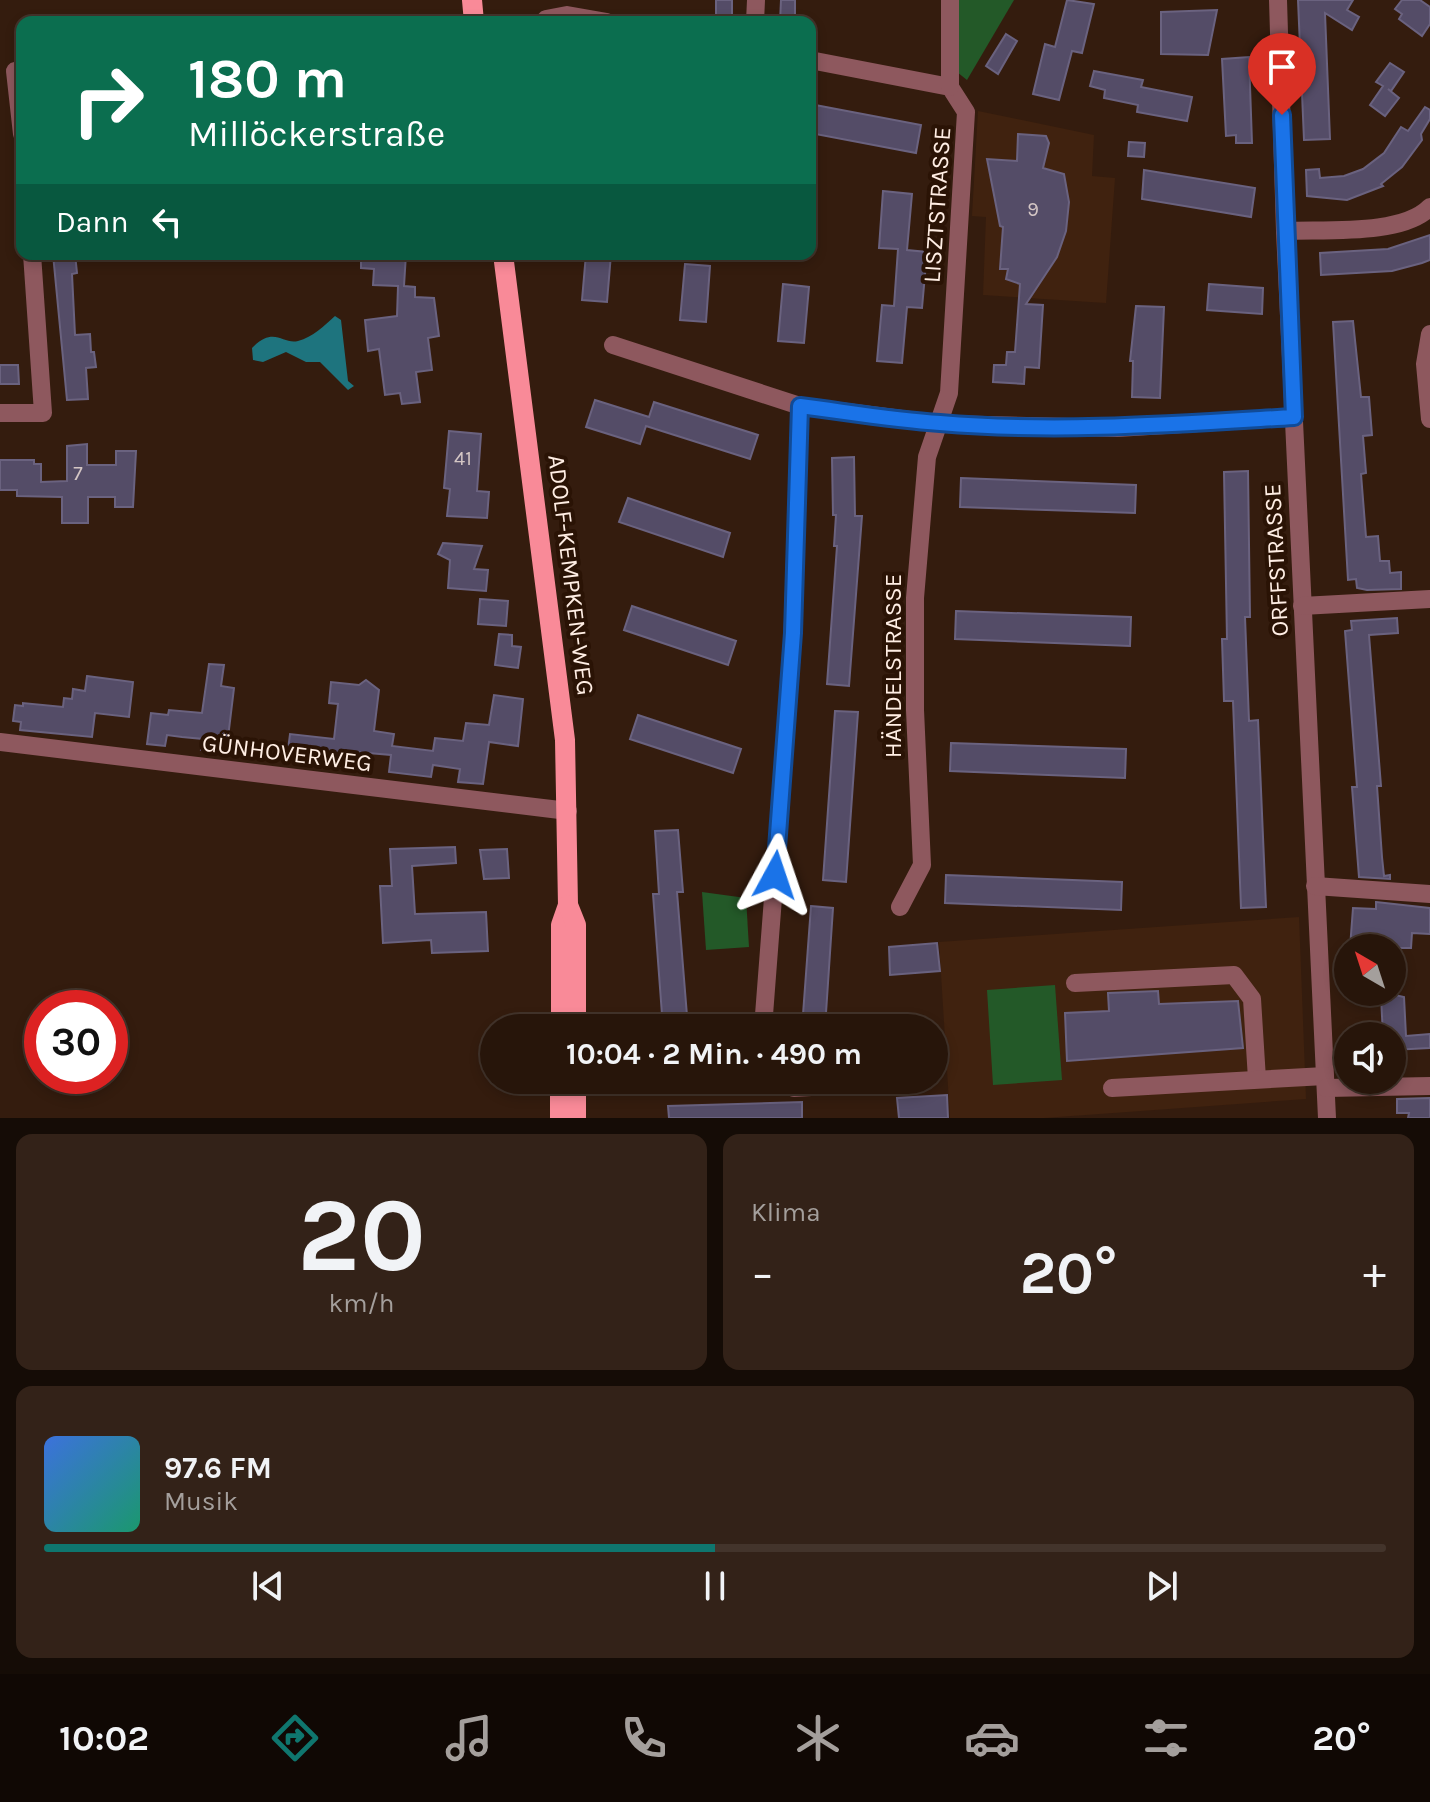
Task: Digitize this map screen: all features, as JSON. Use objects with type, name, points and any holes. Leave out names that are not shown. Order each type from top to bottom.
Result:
[{"type":"main road","name":"ADOLF-KEMPKEN-WEG","points":[[504,260],[563,725],[568,811],[568,905],[561,925],[561,1014]]},
{"type":"main road","name":"ADOLF-KEMPKEN-WEG","points":[[568,905],[576,925],[576,1014]]},
{"type":"main road","points":[[560,1094],[560,1118]]},
{"type":"main road","points":[[576,1094],[576,1118]]},
{"type":"street","points":[[816,61],[950,87],[950,0]]},
{"type":"street","name":"ORFFSTRASSE","points":[[1278,0],[1285,231],[1327,1118]]},
{"type":"street","points":[[12,71],[16,96]]},
{"type":"street","name":"LISZTSTRASSE","points":[[941,424],[949,393],[966,112],[950,87]]},
{"type":"street","points":[[1285,231],[1384,227],[1421,217],[1430,207]]},
{"type":"street","points":[[0,413],[43,413],[32,260]]},
{"type":"street","points":[[1430,334],[1425,364],[1430,419]]},
{"type":"street","points":[[613,345],[800,406],[941,424],[1117,428],[1294,417]]},
{"type":"street","points":[[764,1014],[792,642],[800,406]]},
{"type":"street","name":"HÄNDELSTRASSE","points":[[900,907],[922,865],[915,710],[915,598],[927,457],[941,424]]},
{"type":"street","points":[[1302,606],[1430,599]]},
{"type":"street","name":"GÜNHOVERWEG","points":[[0,742],[568,811]]},
{"type":"street","points":[[1315,886],[1430,894]]},
{"type":"street","points":[[1075,983],[1234,975],[1252,999],[1257,1079]]},
{"type":"street","points":[[1112,1088],[1257,1079],[1430,1086]]},
{"type":"shaded area","points":[[978,111],[1094,135],[1092,176],[1115,178],[1106,303],[983,295],[986,217],[972,216]]},
{"type":"shaded area","points":[[1299,917],[1306,1099],[1044,1118],[950,1118],[948,1014],[944,1014],[939,942]]},
{"type":"green space","points":[[957,0],[1014,0],[967,80],[957,72]]},
{"type":"green space","points":[[702,892],[746,898],[749,947],[706,950]]},
{"type":"green space","points":[[1055,985],[1062,1080],[993,1085],[987,990]]},
{"type":"water","points":[[335,316],[341,320],[348,381],[354,386],[348,390],[320,362],[306,362],[286,352],[263,362],[253,360],[252,348],[260,341],[272,337],[298,341],[318,331]]},
{"type":"building","points":[[716,0],[732,0],[732,16],[716,16]]},
{"type":"building","points":[[781,0],[795,0],[795,16],[780,16]]},
{"type":"building","points":[[1067,0],[1094,4],[1082,53],[1072,51],[1059,100],[1033,94],[1045,44],[1055,47]]},
{"type":"building","points":[[1298,0],[1353,0],[1347,10],[1359,17],[1352,30],[1325,13],[1330,139],[1304,140]]},
{"type":"building","points":[[1402,0],[1420,0],[1430,7],[1430,24],[1422,36],[1399,19],[1402,14],[1395,9]]},
{"type":"building","points":[[1217,10],[1208,55],[1161,54],[1161,12]]},
{"type":"building","points":[[1006,34],[1017,41],[998,74],[986,66]]},
{"type":"building","points":[[1249,57],[1252,143],[1236,143],[1236,135],[1226,136],[1222,59]]},
{"type":"building","points":[[1390,63],[1404,72],[1391,91],[1388,89],[1399,98],[1385,116],[1370,105],[1383,86],[1376,82]]},
{"type":"building","points":[[1094,71],[1143,80],[1141,87],[1192,97],[1187,121],[1137,112],[1138,105],[1104,98],[1105,90],[1090,86]]},
{"type":"building","points":[[816,105],[921,125],[916,153],[816,134]]},
{"type":"building","points":[[1425,107],[1430,110],[1430,119],[1421,134],[1422,140],[1402,167],[1381,184],[1383,186],[1347,200],[1307,196],[1306,170],[1319,169],[1320,178],[1344,176],[1363,169],[1384,153],[1401,127],[1408,131]]},
{"type":"building","points":[[1018,134],[1046,136],[1049,143],[1043,168],[1064,174],[1069,202],[1066,231],[1057,257],[1026,304],[1043,305],[1039,368],[1025,367],[1024,384],[993,382],[994,365],[1006,365],[1007,352],[1015,352],[1020,284],[1006,279],[1008,269],[1000,269],[1003,227],[1000,226],[987,159],[1017,161]]},
{"type":"building","points":[[1129,142],[1145,143],[1144,157],[1128,156]]},
{"type":"building","points":[[1144,170],[1255,188],[1251,217],[1142,199]]},
{"type":"building","points":[[883,191],[912,194],[907,250],[927,252],[922,308],[907,307],[902,363],[877,361],[882,305],[894,306],[898,249],[879,248]]},
{"type":"building","points":[[1430,235],[1430,260],[1422,263],[1392,271],[1321,275],[1320,253],[1388,249]]},
{"type":"building","points":[[54,260],[76,260],[77,273],[72,274],[75,335],[90,334],[96,367],[86,368],[88,399],[67,400]]},
{"type":"building","points":[[361,260],[406,260],[404,286],[415,287],[415,297],[434,298],[439,336],[428,338],[432,370],[416,372],[420,402],[402,404],[400,393],[385,395],[379,349],[368,351],[365,320],[397,316],[398,286],[373,285],[374,269],[361,268]]},
{"type":"building","points":[[585,260],[610,260],[607,302],[582,300]]},
{"type":"building","points":[[685,264],[710,266],[706,322],[680,320]]},
{"type":"building","points":[[783,284],[809,287],[804,343],[778,341]]},
{"type":"building","points":[[1209,284],[1263,288],[1262,314],[1207,310]]},
{"type":"building","points":[[1136,306],[1164,307],[1160,398],[1132,397],[1133,361],[1130,361]]},
{"type":"building","points":[[1353,321],[1361,397],[1369,397],[1372,435],[1363,436],[1366,473],[1361,474],[1366,537],[1378,536],[1380,561],[1389,561],[1390,573],[1401,572],[1401,589],[1367,590],[1357,588],[1356,579],[1348,580],[1333,322]]},
{"type":"building","points":[[0,365],[18,365],[19,384],[0,384]]},
{"type":"building","points":[[595,400],[649,417],[654,402],[758,435],[750,459],[646,426],[640,444],[586,427]]},
{"type":"building","points":[[449,431],[481,434],[477,491],[489,492],[487,518],[447,516],[450,489],[444,488]]},
{"type":"building","points":[[87,444],[87,465],[116,465],[116,451],[136,451],[133,507],[115,507],[115,497],[88,497],[88,523],[62,523],[62,497],[17,496],[17,490],[0,490],[0,460],[34,460],[34,464],[41,464],[41,482],[67,481],[67,446]]},
{"type":"building","points":[[854,457],[855,516],[862,516],[849,686],[827,684],[837,546],[834,546],[836,515],[833,515],[832,458]]},
{"type":"building","points":[[1248,471],[1250,617],[1245,617],[1249,721],[1258,720],[1266,907],[1241,908],[1233,701],[1224,701],[1222,639],[1227,639],[1224,472]]},
{"type":"building","points":[[961,478],[1136,485],[1135,513],[960,507]]},
{"type":"building","points":[[628,498],[730,533],[723,557],[619,522]]},
{"type":"building","points":[[443,543],[482,546],[474,569],[488,570],[486,591],[448,588],[450,560],[438,554]]},
{"type":"building","points":[[480,599],[508,601],[506,626],[478,624]]},
{"type":"building","points":[[632,606],[736,641],[728,665],[624,630]]},
{"type":"building","points":[[956,611],[1131,617],[1130,646],[955,639]]},
{"type":"building","points":[[1397,618],[1398,633],[1369,635],[1381,786],[1377,786],[1382,857],[1384,876],[1390,875],[1390,879],[1359,877],[1352,787],[1357,787],[1345,631],[1352,630],[1351,621]]},
{"type":"building","points":[[499,634],[512,635],[512,646],[521,647],[518,668],[495,665]]},
{"type":"building","points":[[209,664],[224,665],[221,686],[234,688],[226,754],[201,750],[203,739],[167,735],[165,746],[147,744],[151,713],[168,715],[169,710],[202,713]]},
{"type":"building","points":[[87,676],[133,682],[129,717],[95,713],[92,737],[20,730],[21,722],[13,721],[15,705],[63,707],[64,698],[72,699],[73,689],[85,691]]},
{"type":"building","points":[[366,680],[379,690],[374,731],[394,734],[392,746],[433,751],[435,738],[463,741],[466,723],[489,725],[494,695],[523,699],[518,746],[489,742],[483,784],[458,782],[460,769],[433,765],[431,777],[389,772],[391,755],[357,752],[355,769],[287,758],[290,734],[334,739],[338,704],[329,703],[331,682],[359,685]]},
{"type":"building","points":[[835,711],[858,712],[846,882],[823,880]]},
{"type":"building","points":[[638,715],[741,749],[733,773],[630,739]]},
{"type":"building","points":[[951,743],[1126,749],[1125,778],[950,771]]},
{"type":"building","points":[[678,830],[683,892],[677,892],[687,1014],[662,1014],[653,894],[659,894],[655,831]]},
{"type":"building","points":[[455,847],[456,863],[412,866],[415,914],[486,912],[488,951],[432,953],[431,940],[383,943],[380,886],[392,886],[390,849]]},
{"type":"building","points":[[507,849],[509,878],[484,879],[480,850]]},
{"type":"building","points":[[946,875],[1122,882],[1121,910],[945,903]]},
{"type":"building","points":[[1376,902],[1430,908],[1430,934],[1412,933],[1411,948],[1406,948],[1406,934],[1351,934],[1353,908],[1376,909]]},
{"type":"building","points":[[811,906],[833,908],[826,1014],[803,1014]]},
{"type":"building","points":[[937,943],[940,971],[890,975],[889,947]]},
{"type":"building","points":[[1158,991],[1159,1004],[1238,1001],[1243,1048],[1067,1061],[1065,1013],[1109,1011],[1108,993]]},
{"type":"building","points":[[1382,1006],[1404,1006],[1405,1022],[1382,1022]]},
{"type":"building","points":[[1430,1034],[1430,1048],[1406,1049],[1406,1036]]},
{"type":"building","points":[[947,1095],[948,1118],[899,1118],[897,1098]]},
{"type":"building","points":[[1430,1098],[1430,1118],[1408,1118],[1409,1113],[1397,1113],[1397,1099]]},
{"type":"building","points":[[802,1102],[802,1118],[669,1118],[668,1106]]},
{"type":"route","points":[[775,875],[793,633],[800,406],[941,424],[1025,426],[1117,428],[1294,417],[1282,115]]}]
